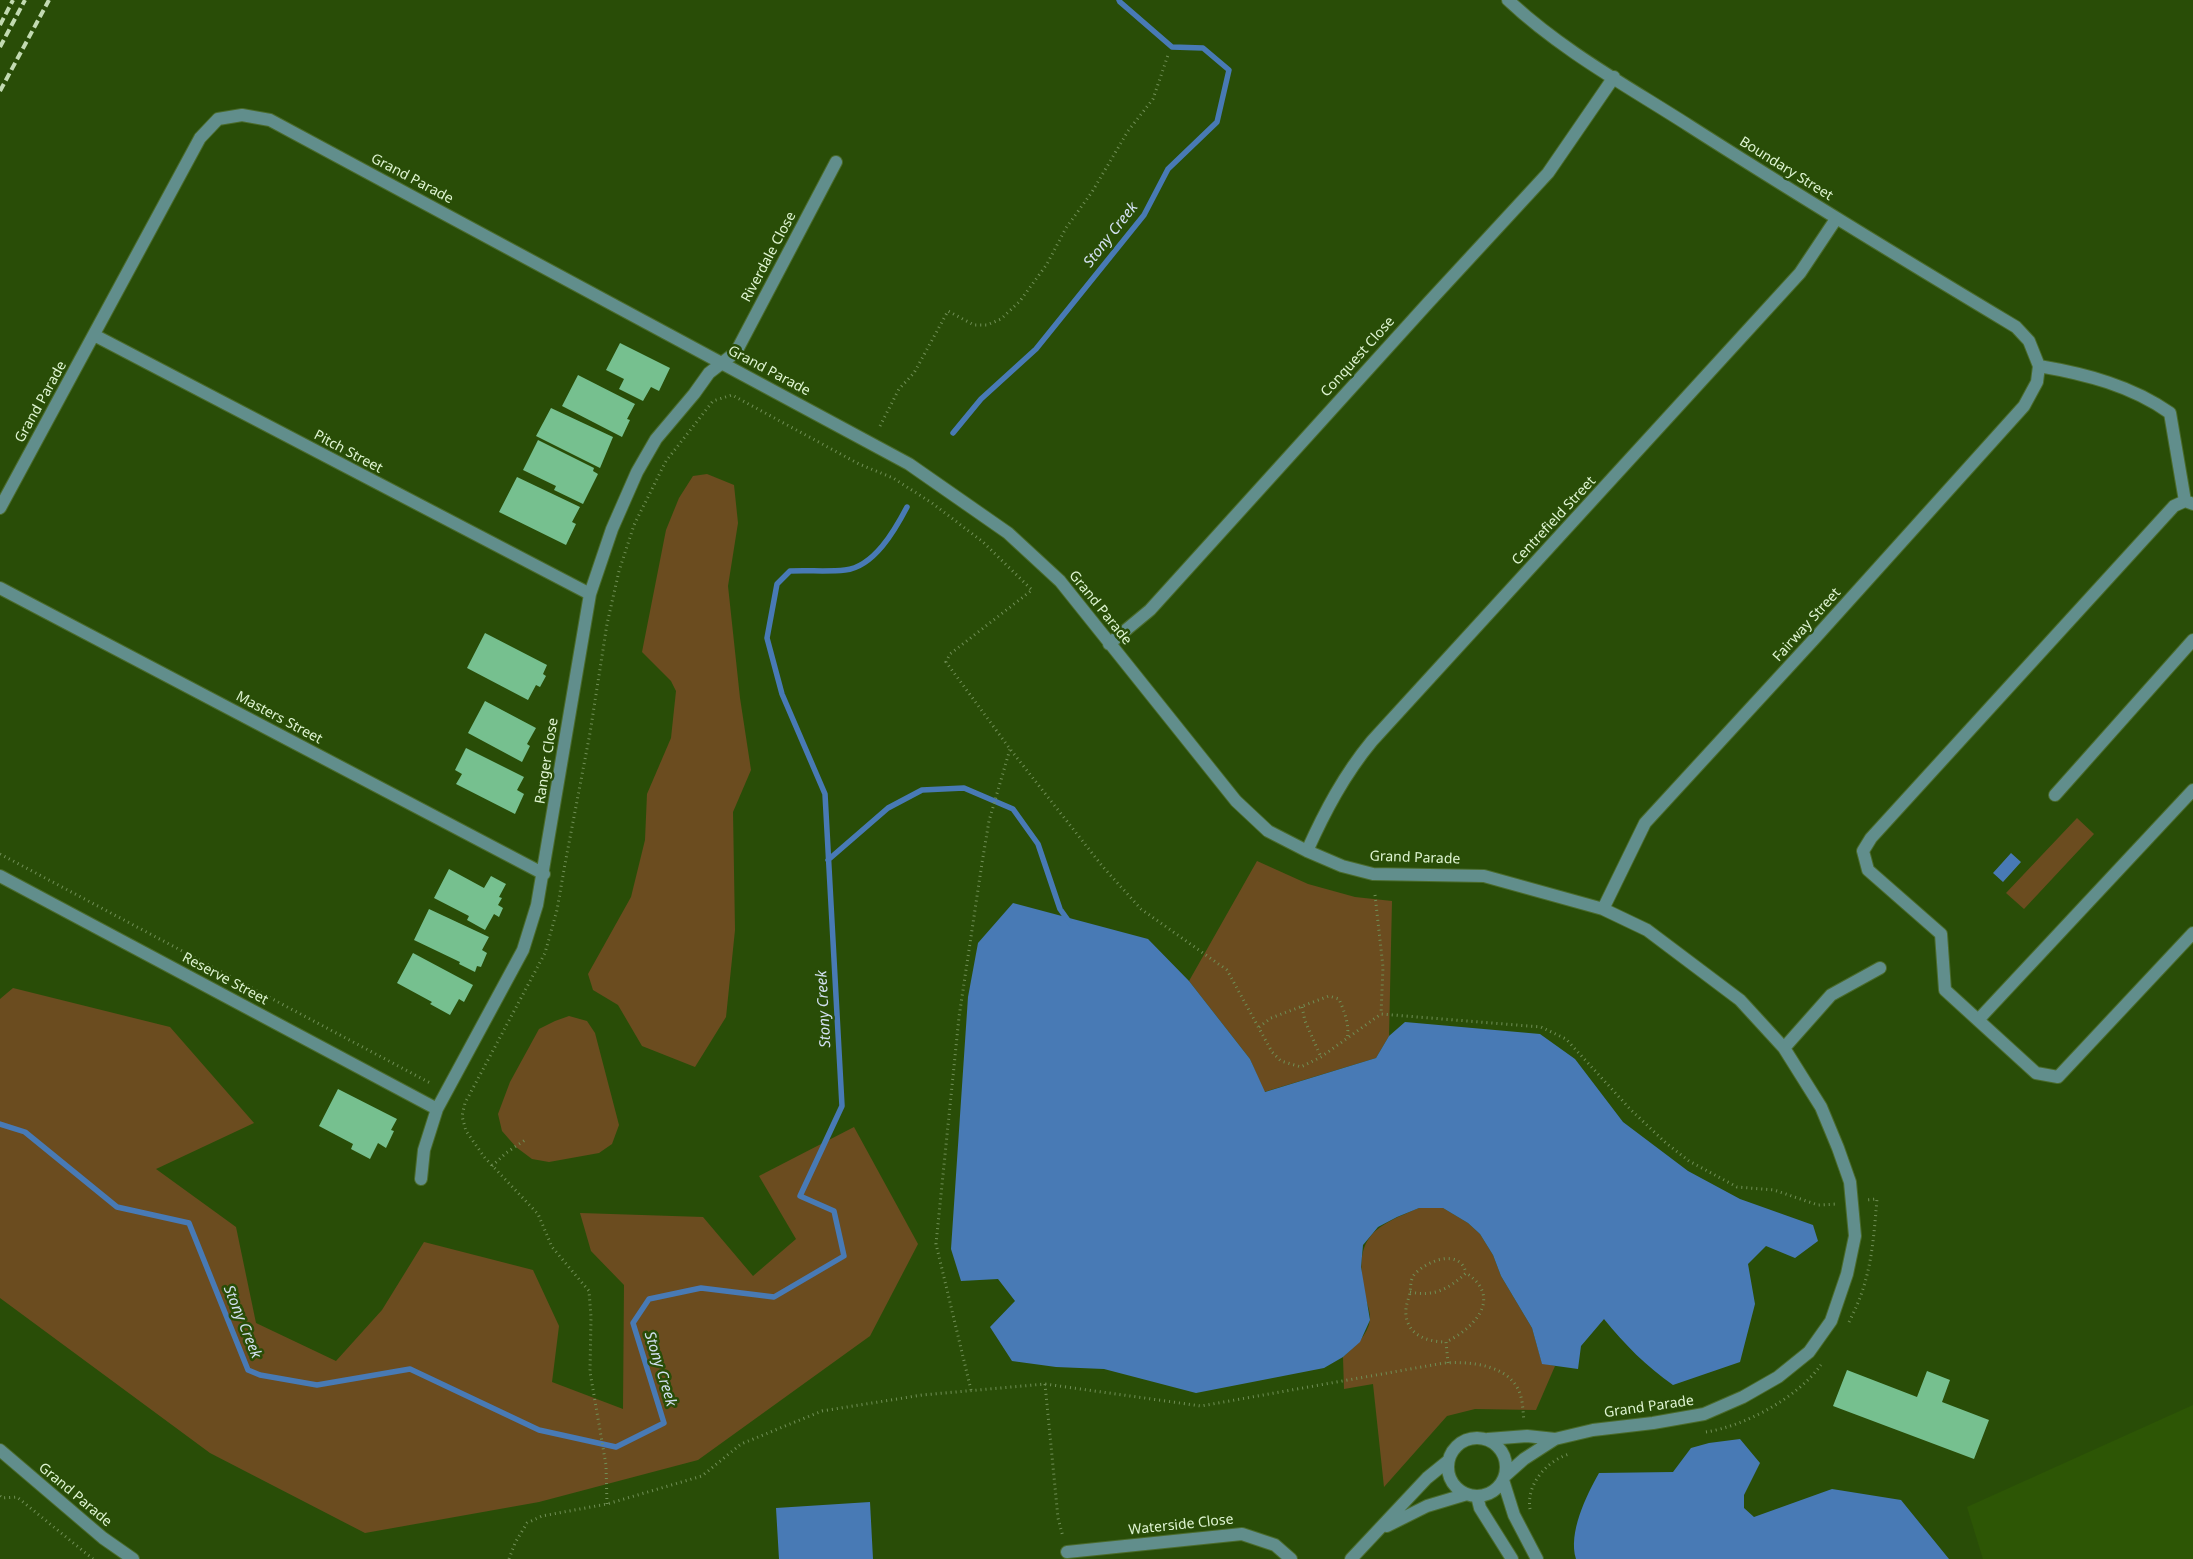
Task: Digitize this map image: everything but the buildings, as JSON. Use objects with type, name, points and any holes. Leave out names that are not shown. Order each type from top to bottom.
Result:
[{"type":"street","name":"Boundary Street","points":[[1508,0],[1554,38],[1614,78],[1836,219],[2016,327],[2029,340],[2039,366]]},
{"type":"street","name":"Conquest Close","points":[[1110,644],[1150,610],[1548,173],[1614,78]]},
{"type":"street","name":"Grand Parade","points":[[0,508],[200,138],[218,119],[242,115],[270,120],[723,362],[909,464],[1008,533],[1060,581],[1236,801],[1268,831],[1342,866],[1373,874],[1484,876],[1604,910],[1647,930],[1740,1000],[1784,1048],[1821,1107],[1850,1182],[1854,1236],[1848,1274],[1831,1321],[1809,1352],[1778,1377],[1743,1397],[1704,1414],[1653,1423],[1593,1430],[1556,1439],[1524,1459],[1504,1478]]},
{"type":"street","name":"Riverdale Close","points":[[723,362],[736,352],[836,162]]},
{"type":"street","name":"Centrefield Street","points":[[1307,851],[1320,822],[1350,768],[1372,741],[1774,303],[1800,273],[1836,219]]},
{"type":"street","name":"Pitch Street","points":[[94,335],[590,594]]},
{"type":"street","name":"Ranger Close","points":[[421,1178],[424,1150],[436,1109],[523,950],[537,905],[544,874],[590,594],[612,529],[637,472],[652,447],[709,373],[723,362]]},
{"type":"street","points":[[2039,366],[2090,376],[2149,398],[2170,413],[2189,502],[2174,506],[1871,838],[1863,851],[1868,870],[1941,934],[1946,990],[2036,1073],[2058,1076],[2193,933]]},
{"type":"street","name":"Fairway Street","points":[[1604,910],[1645,822],[1816,637],[2024,406],[2036,382],[2039,366]]},
{"type":"street","name":"Masters Street","points":[[0,588],[544,874]]},
{"type":"street","points":[[2055,795],[2193,640]]},
{"type":"street","points":[[1978,1020],[2193,790]]},
{"type":"street","name":"Reserve Street","points":[[0,876],[436,1109]]},
{"type":"street","points":[[1784,1048],[1831,994],[1880,968]]},
{"type":"street","name":"Grand Parade","points":[[1488,1439],[1527,1436],[1556,1439]]},
{"type":"street","points":[[1512,1559],[1472,1495],[1458,1489],[1448,1472],[1448,1461],[1452,1452],[1463,1442],[1478,1438],[1488,1439],[1503,1452],[1506,1462],[1504,1478],[1514,1515],[1537,1559]]},
{"type":"street","name":"Grand Parade","points":[[2,1455],[103,1538],[133,1559]]},
{"type":"street","points":[[1351,1559],[1427,1478],[1448,1461]]},
{"type":"street","points":[[1380,1529],[1426,1506],[1472,1495],[1487,1494],[1496,1490],[1504,1478]]},
{"type":"street","name":"Waterside Close","points":[[1066,1552],[1242,1534],[1275,1545],[1291,1559]]},
{"type":"path","points":[[880,426],[899,389],[914,372],[948,311],[974,325],[987,325],[1000,319],[1020,301],[1046,264],[1066,228],[1092,192],[1128,131],[1153,99],[1168,55]]},
{"type":"path","points":[[607,1504],[606,1465],[590,1372],[591,1317],[589,1291],[552,1247],[538,1214],[492,1166],[466,1131],[462,1116],[465,1103],[545,953],[557,910],[590,733],[606,624],[619,571],[634,525],[666,461],[713,401],[732,396],[859,464],[893,478],[932,503],[983,542],[1032,590],[950,654],[946,662],[1010,749],[1103,867],[1141,909],[1227,970],[1272,1052],[1281,1061],[1301,1066],[1321,1057],[1381,1014],[1541,1027],[1566,1039],[1631,1110],[1666,1143],[1689,1161],[1737,1187],[1774,1190],[1818,1205],[1830,1205]]},
{"type":"path","points":[[971,1390],[936,1244],[959,1017],[989,820],[1010,749]]},
{"type":"path","points":[[0,854],[430,1084]]},
{"type":"path","points":[[1375,895],[1383,967],[1381,1014]]},
{"type":"path","points":[[1259,1027],[1271,1018],[1329,996],[1339,999],[1349,1030],[1347,1038]]},
{"type":"path","points":[[1302,1007],[1321,1057]]},
{"type":"path","points":[[492,1166],[506,1153],[525,1140]]},
{"type":"path","points":[[1451,1258],[1459,1260],[1465,1266],[1466,1273],[1476,1280],[1482,1288],[1484,1302],[1479,1315],[1469,1328],[1446,1342],[1433,1342],[1421,1338],[1410,1328],[1406,1317],[1406,1304],[1410,1292],[1410,1284],[1415,1274],[1434,1261],[1451,1258]]},
{"type":"path","points":[[1410,1292],[1422,1295],[1436,1293],[1453,1286],[1466,1273]]},
{"type":"path","points":[[1446,1342],[1448,1363]]},
{"type":"path","points":[[510,1559],[515,1543],[527,1523],[542,1516],[607,1504],[702,1476],[741,1444],[822,1411],[922,1395],[1045,1384],[1201,1406],[1448,1363],[1467,1362],[1487,1366],[1509,1378],[1521,1396],[1523,1419]]},
{"type":"path","points":[[1045,1384],[1058,1518],[1066,1552]]},
{"type":"path","points":[[0,1496],[2,1498],[17,1497],[93,1559]]},
{"type":"shaded area","points":[[707,474],[734,485],[738,523],[728,586],[740,698],[751,770],[733,812],[735,930],[726,1017],[695,1067],[642,1046],[618,1005],[593,990],[588,974],[631,897],[645,840],[647,794],[671,738],[676,691],[671,681],[642,652],[666,530],[679,498],[693,476]]},
{"type":"shaded area","points":[[2077,818],[2094,834],[2024,909],[2006,893]]},
{"type":"shaded area","points":[[1257,861],[1308,884],[1355,897],[1392,901],[1389,1036],[1376,1058],[1264,1092],[1250,1059],[1189,981]]},
{"type":"shaded area","points":[[13,988],[170,1027],[254,1123],[156,1169],[236,1227],[256,1323],[336,1361],[382,1310],[424,1242],[533,1270],[559,1326],[552,1382],[623,1409],[624,1285],[591,1251],[580,1213],[703,1217],[753,1276],[796,1239],[759,1176],[854,1127],[918,1244],[870,1336],[698,1460],[539,1502],[365,1533],[210,1453],[0,1298],[0,999]]},
{"type":"shaded area","points":[[569,1016],[587,1021],[595,1033],[619,1125],[612,1144],[599,1153],[549,1162],[532,1159],[516,1147],[502,1131],[498,1114],[510,1082],[539,1029]]},
{"type":"shaded area","points":[[1419,1208],[1443,1208],[1468,1223],[1480,1234],[1493,1255],[1501,1276],[1532,1328],[1542,1363],[1555,1366],[1536,1410],[1475,1409],[1447,1416],[1384,1487],[1373,1384],[1344,1389],[1343,1357],[1356,1345],[1369,1325],[1370,1317],[1364,1293],[1362,1259],[1370,1237],[1388,1222]]},
{"type":"shaded area","points":[[2193,1405],[2193,1559],[1983,1559],[1967,1507]]},
{"type":"water","points":[[2011,853],[2021,862],[2003,882],[1993,873]]},
{"type":"water","points":[[1013,903],[1148,939],[1189,981],[1250,1059],[1265,1092],[1376,1058],[1389,1036],[1405,1022],[1540,1034],[1575,1059],[1623,1122],[1688,1171],[1740,1199],[1813,1225],[1818,1241],[1795,1258],[1766,1246],[1748,1264],[1755,1304],[1740,1362],[1673,1385],[1636,1355],[1604,1319],[1581,1346],[1578,1369],[1542,1364],[1532,1328],[1501,1276],[1493,1255],[1480,1234],[1468,1223],[1443,1208],[1419,1208],[1397,1217],[1378,1227],[1363,1245],[1361,1267],[1370,1320],[1360,1342],[1343,1357],[1324,1368],[1196,1393],[1104,1369],[1056,1367],[1012,1361],[990,1327],[1015,1301],[998,1279],[961,1281],[951,1249],[968,997],[978,943]]},
{"type":"water","points":[[1740,1439],[1760,1463],[1744,1495],[1744,1508],[1754,1517],[1832,1489],[1901,1500],[1949,1559],[1576,1559],[1574,1538],[1576,1526],[1584,1503],[1599,1473],[1673,1472],[1691,1448],[1709,1443]]},
{"type":"water","points":[[870,1502],[873,1559],[779,1559],[776,1508]]},
{"type":"waterway","name":"Stony Creek","points":[[953,433],[981,399],[1036,349],[1144,215],[1168,169],[1217,122],[1229,70],[1203,48],[1172,47],[1119,0]]},
{"type":"waterway","name":"Stony Creek","points":[[0,1124],[25,1132],[117,1207],[189,1223],[248,1370],[260,1375],[317,1385],[410,1369],[539,1430],[616,1447],[664,1423],[633,1323],[649,1299],[701,1288],[774,1297],[844,1256],[834,1211],[800,1196],[842,1106],[825,794],[782,694],[767,638],[777,584],[790,571],[845,570],[865,562],[874,555],[890,536],[907,507]]},
{"type":"waterway","points":[[828,860],[888,808],[922,790],[964,788],[1013,809],[1038,844],[1060,909],[1070,923]]},
{"type":"railway","points":[[0,25],[13,0]]},
{"type":"railway","points":[[0,47],[25,0]]},
{"type":"railway","points":[[0,91],[49,0]]}]
